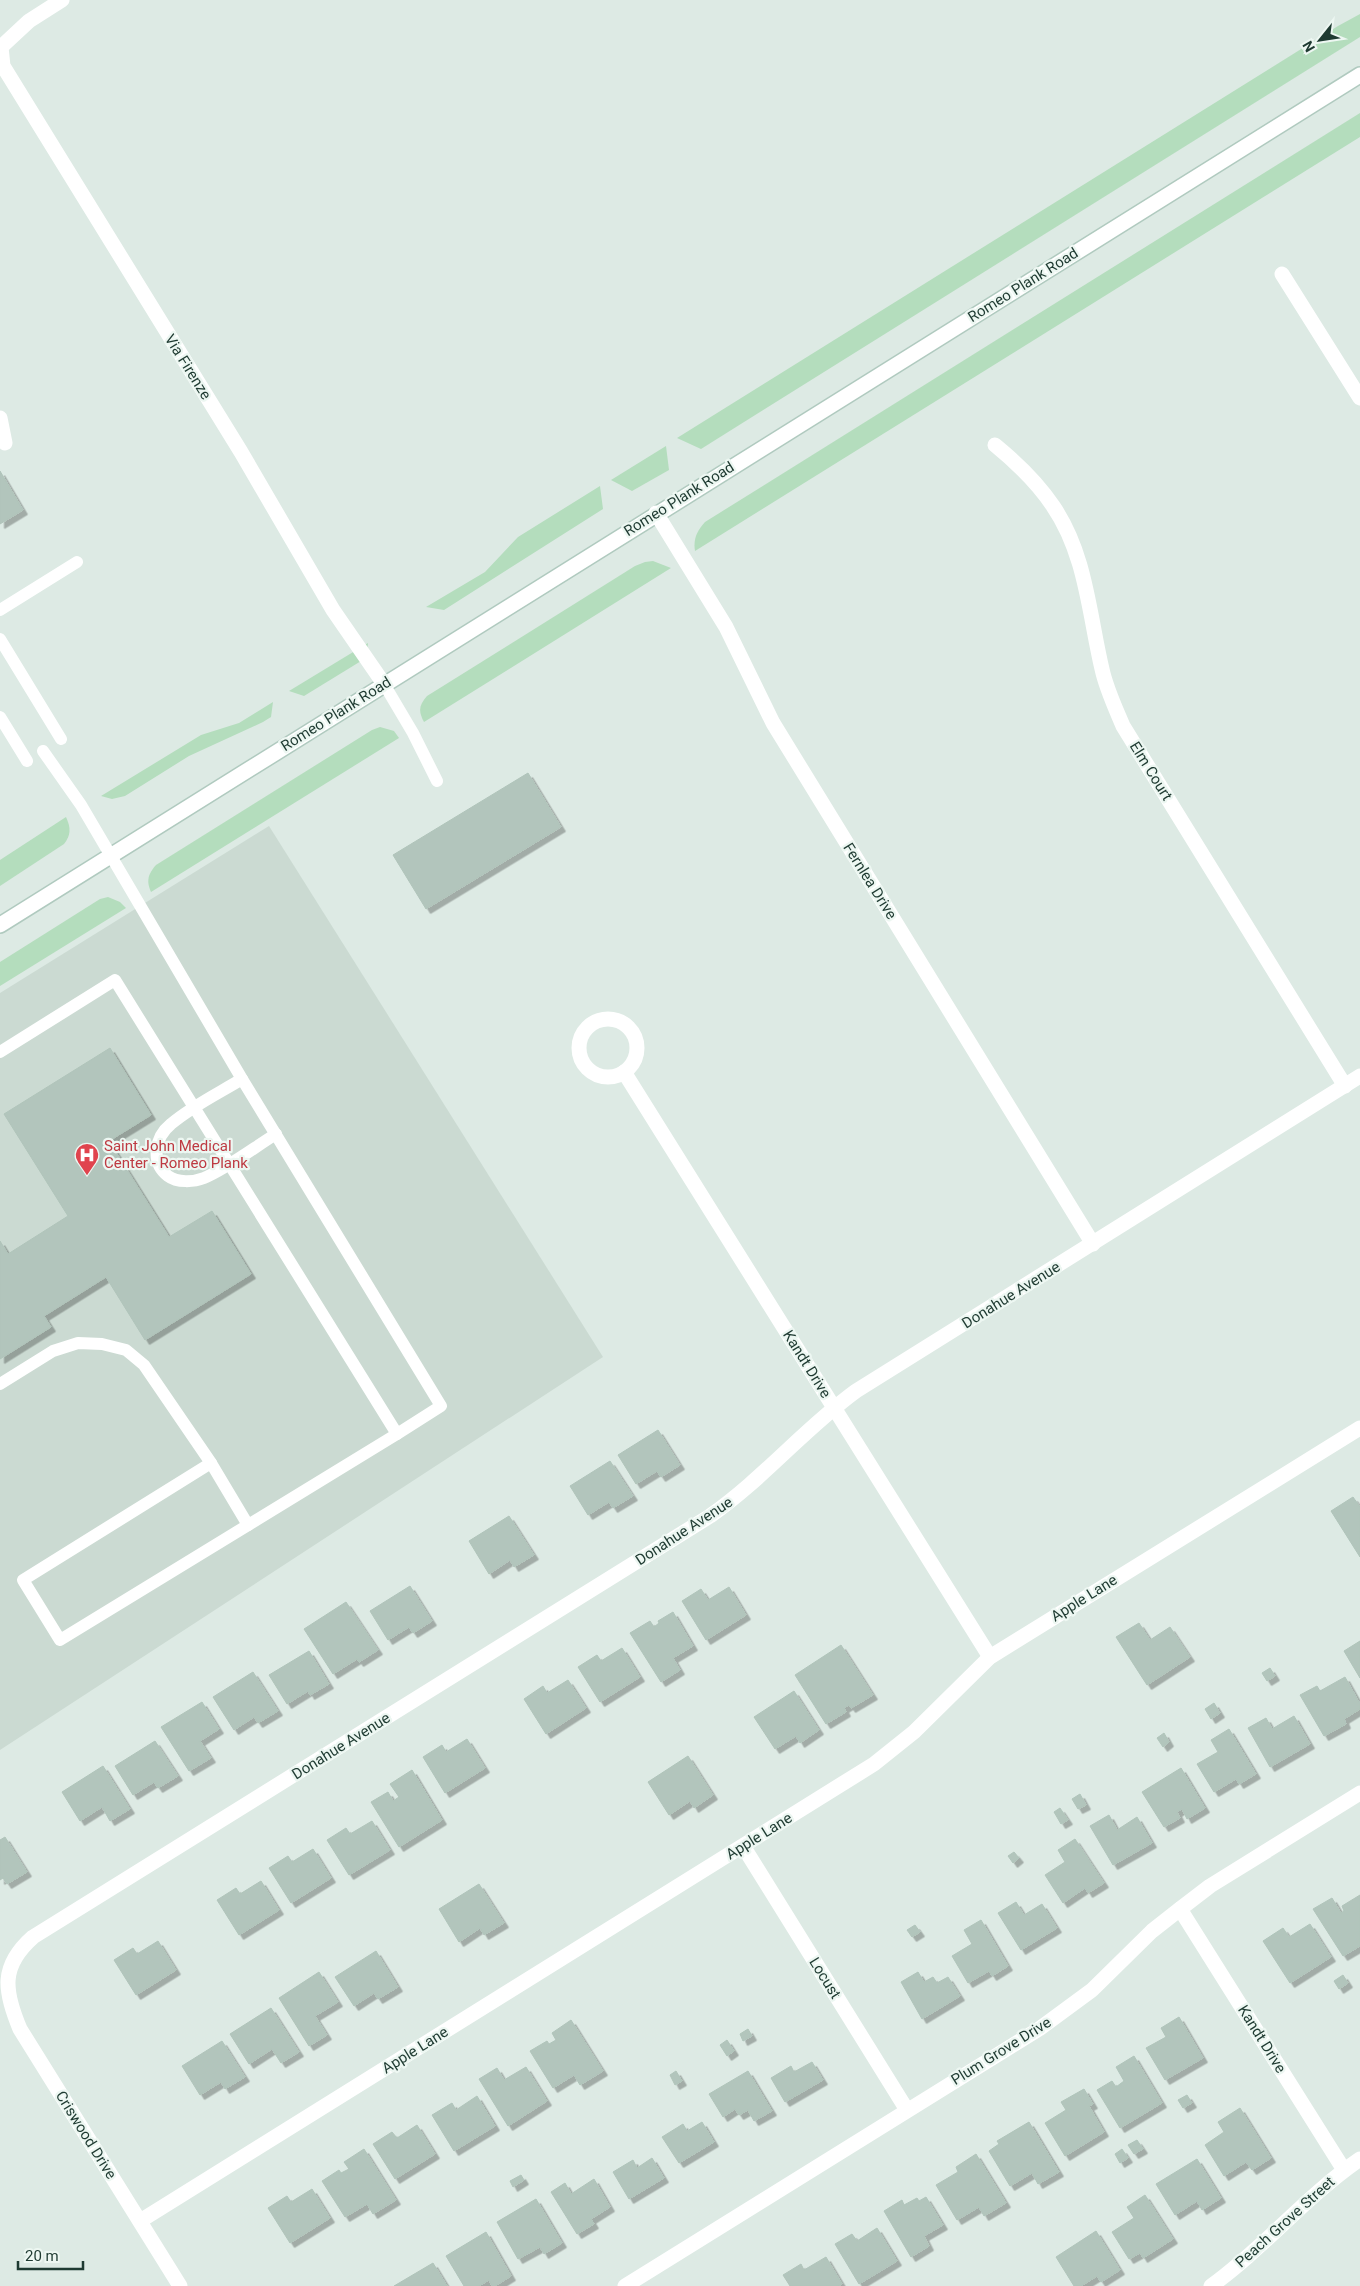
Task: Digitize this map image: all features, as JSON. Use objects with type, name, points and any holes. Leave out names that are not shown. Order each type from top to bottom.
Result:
[{"type":"street","points":[[1,47],[29,21],[62,0]]},
{"type":"street","name":"Via Firenze","points":[[1,47],[3,66],[17,90],[236,444],[333,610],[384,684]]},
{"type":"street","name":"Romeo Plank Road","points":[[0,925],[656,513],[1360,75]]},
{"type":"street","points":[[1282,274],[1360,398]]},
{"type":"street","points":[[0,418],[5,443]]},
{"type":"street","name":"Elm Court","points":[[995,445],[1016,462],[1034,482],[1053,506],[1066,531],[1079,561],[1102,670],[1123,726],[1345,1086]]},
{"type":"street","name":"Fernlea Drive","points":[[656,513],[726,627],[773,724],[1093,1244]]},
{"type":"street","name":"Kandt Drive","points":[[624,1072],[990,1657]]},
{"type":"street","name":"Donahue Avenue","points":[[7,1978],[11,1962],[22,1947],[33,1937],[718,1510],[752,1485],[798,1439],[834,1407],[856,1391],[1360,1076]]},
{"type":"street","name":"Apple Lane","points":[[140,2221],[744,1846],[896,1748],[990,1657],[1360,1428]]},
{"type":"street","name":"Plum Grove Drive","points":[[625,2286],[1039,2029],[1092,1990],[1152,1931],[1210,1886],[1360,1793]]},
{"type":"street","name":"Locust","points":[[744,1846],[907,2110]]},
{"type":"street","name":"Kandt Drive","points":[[1180,1909],[1344,2170]]},
{"type":"street","name":"Criswood Drive","points":[[7,1978],[8,1995],[20,2029],[180,2286]]},
{"type":"street","name":"Peach Grove Street","points":[[1210,2286],[1230,2272],[1344,2170],[1360,2159]]},
{"type":"lane","points":[[0,610],[77,562]]},
{"type":"lane","points":[[0,639],[61,739]]},
{"type":"lane","points":[[384,684],[413,733],[437,781]]},
{"type":"lane","points":[[0,717],[27,761]]},
{"type":"lane","points":[[43,751],[81,805],[242,1079],[442,1406],[60,1640],[23,1580],[211,1463]]},
{"type":"lane","points":[[0,1052],[115,980],[397,1434]]},
{"type":"lane","points":[[242,1079],[170,1124],[160,1138],[155,1155],[160,1168],[169,1177],[187,1181],[204,1178],[276,1134]]},
{"type":"lane","points":[[0,1384],[53,1351],[78,1343],[102,1344],[126,1350],[144,1365],[211,1463],[248,1525]]},
{"type":"shaded area","points":[[269,826],[603,1357],[0,1750],[0,993]]},
{"type":"green space","points":[[1360,14],[1360,37],[701,449],[677,438],[1338,26]]},
{"type":"green space","points":[[1360,113],[1360,137],[695,551],[696,535],[705,522]]},
{"type":"green space","points":[[666,446],[669,470],[632,491],[611,480]]},
{"type":"green space","points":[[600,486],[603,509],[444,610],[426,607],[485,572],[518,537]]},
{"type":"green space","points":[[653,561],[671,568],[424,722],[420,708],[427,696],[635,566]]},
{"type":"green space","points":[[368,643],[366,658],[304,696],[289,691]]},
{"type":"green space","points":[[273,702],[271,717],[263,722],[189,756],[125,796],[112,799],[101,796],[201,735],[239,723]]},
{"type":"green space","points":[[380,727],[394,731],[399,738],[151,892],[149,878],[151,871],[156,865],[372,730]]},
{"type":"green space","points":[[66,817],[70,831],[64,844],[0,886],[0,860]]},
{"type":"green space","points":[[108,897],[120,902],[126,908],[0,986],[0,962],[100,899]]},
{"type":"building","points":[[0,471],[23,510],[0,524]]},
{"type":"building","points":[[528,773],[561,827],[426,909],[393,855]]},
{"type":"building","name":"Saint John Medical Center - Romeo Plank","points":[[110,1048],[151,1115],[109,1141],[169,1237],[212,1211],[251,1274],[145,1340],[106,1277],[44,1316],[51,1327],[0,1359],[0,1241],[8,1254],[68,1216],[4,1114]]},
{"type":"building","points":[[658,1430],[680,1465],[661,1477],[657,1471],[636,1484],[618,1455]]},
{"type":"building","points":[[610,1461],[633,1496],[613,1508],[609,1502],[588,1515],[570,1486]]},
{"type":"building","points":[[1353,1497],[1360,1507],[1360,1557],[1331,1511]]},
{"type":"building","points":[[509,1516],[534,1555],[514,1567],[510,1560],[489,1574],[469,1541]]},
{"type":"building","points":[[410,1586],[432,1621],[413,1633],[409,1627],[388,1640],[370,1611]]},
{"type":"building","points":[[729,1587],[746,1615],[706,1640],[682,1601],[701,1589],[708,1600]]},
{"type":"building","points":[[346,1602],[378,1650],[359,1662],[357,1659],[333,1674],[304,1629]]},
{"type":"building","points":[[673,1612],[693,1646],[673,1658],[680,1670],[661,1682],[630,1633],[650,1621],[654,1627],[659,1623],[658,1621]]},
{"type":"building","points":[[1139,1623],[1150,1640],[1170,1627],[1190,1657],[1147,1685],[1116,1637]]},
{"type":"building","points":[[1360,1641],[1360,1678],[1344,1651]]},
{"type":"building","points":[[841,1645],[873,1695],[851,1708],[849,1705],[844,1708],[846,1712],[826,1724],[795,1675]]},
{"type":"building","points":[[622,1648],[640,1677],[600,1702],[578,1667],[597,1655],[601,1661]]},
{"type":"building","points":[[309,1651],[329,1684],[310,1695],[308,1691],[287,1704],[269,1675]]},
{"type":"building","points":[[1270,1668],[1275,1676],[1267,1681],[1262,1673]]},
{"type":"building","points":[[253,1672],[278,1711],[258,1723],[254,1717],[234,1730],[213,1697]]},
{"type":"building","points":[[1345,1677],[1360,1704],[1360,1709],[1344,1719],[1346,1724],[1324,1736],[1300,1695],[1317,1686],[1320,1691]]},
{"type":"building","points":[[568,1680],[586,1708],[546,1734],[524,1699],[543,1686],[547,1693]]},
{"type":"building","points":[[794,1691],[819,1730],[800,1743],[796,1736],[775,1749],[754,1717]]},
{"type":"building","points":[[202,1702],[219,1729],[200,1741],[211,1758],[189,1771],[161,1727]]},
{"type":"building","points":[[1214,1703],[1220,1713],[1211,1719],[1205,1709]]},
{"type":"building","points":[[1294,1716],[1310,1744],[1270,1767],[1248,1728],[1266,1718],[1272,1729]]},
{"type":"building","points":[[1229,1729],[1256,1774],[1239,1784],[1236,1779],[1214,1792],[1197,1764],[1218,1752],[1211,1740]]},
{"type":"building","points":[[1164,1733],[1169,1742],[1163,1747],[1157,1738]]},
{"type":"building","points":[[467,1739],[485,1768],[445,1793],[423,1757],[442,1745],[446,1752]]},
{"type":"building","points":[[155,1741],[178,1776],[158,1788],[154,1782],[133,1795],[115,1766]]},
{"type":"building","points":[[688,1756],[713,1795],[694,1808],[690,1801],[669,1815],[648,1782]]},
{"type":"building","points":[[103,1766],[130,1809],[110,1821],[102,1807],[80,1821],[62,1792]]},
{"type":"building","points":[[1181,1768],[1205,1808],[1187,1819],[1182,1809],[1177,1812],[1180,1818],[1164,1827],[1142,1792]]},
{"type":"building","points":[[412,1770],[442,1820],[399,1847],[371,1802],[388,1792],[393,1801],[399,1797],[390,1784]]},
{"type":"building","points":[[1080,1794],[1086,1805],[1078,1809],[1072,1799]]},
{"type":"building","points":[[1060,1808],[1068,1820],[1061,1824],[1054,1812]]},
{"type":"building","points":[[1109,1815],[1117,1830],[1137,1817],[1152,1843],[1113,1865],[1090,1826]]},
{"type":"building","points":[[372,1821],[390,1850],[349,1875],[327,1840],[346,1828],[350,1834]]},
{"type":"building","points":[[5,1837],[27,1872],[7,1884],[3,1878],[0,1880],[0,1840]]},
{"type":"building","points":[[1075,1839],[1104,1883],[1088,1893],[1085,1888],[1063,1903],[1045,1875],[1065,1862],[1058,1850]]},
{"type":"building","points":[[313,1849],[331,1878],[291,1903],[269,1868],[288,1856],[292,1862]]},
{"type":"building","points":[[1014,1852],[1019,1858],[1013,1863],[1008,1856]]},
{"type":"building","points":[[261,1881],[279,1910],[239,1935],[217,1900],[236,1888],[240,1894]]},
{"type":"building","points":[[479,1884],[504,1923],[484,1935],[480,1928],[459,1942],[439,1909]]},
{"type":"building","points":[[1360,1895],[1360,1946],[1343,1956],[1313,1909],[1332,1898],[1341,1913],[1344,1911],[1342,1906]]},
{"type":"building","points":[[1016,1902],[1024,1915],[1042,1904],[1057,1928],[1021,1950],[998,1913]]},
{"type":"building","points":[[981,1920],[1008,1966],[992,1976],[989,1971],[968,1983],[952,1956],[972,1944],[964,1930]]},
{"type":"building","points":[[1310,1924],[1331,1957],[1290,1983],[1263,1941],[1283,1928],[1289,1937]]},
{"type":"building","points":[[915,1925],[920,1932],[912,1937],[907,1930]]},
{"type":"building","points":[[158,1941],[176,1970],[136,1995],[114,1960],[133,1948],[137,1954]]},
{"type":"building","points":[[376,1951],[398,1987],[378,1999],[374,1993],[354,2006],[335,1977]]},
{"type":"building","points":[[319,1972],[338,2002],[315,2016],[327,2035],[309,2046],[279,1998]]},
{"type":"building","points":[[918,1972],[924,1982],[933,1977],[937,1983],[948,1977],[960,1996],[922,2019],[901,1982]]},
{"type":"building","points":[[1343,1975],[1348,1983],[1339,1989],[1334,1981]]},
{"type":"building","points":[[271,2008],[299,2052],[281,2063],[272,2049],[249,2064],[230,2034]]},
{"type":"building","points":[[1179,2017],[1203,2058],[1165,2080],[1146,2048],[1166,2037],[1161,2028]]},
{"type":"building","points":[[571,2020],[603,2071],[580,2085],[574,2075],[553,2088],[530,2051],[547,2041],[549,2044],[556,2040],[552,2033]]},
{"type":"building","points":[[748,2029],[752,2036],[743,2041],[740,2034]]},
{"type":"building","points":[[727,2040],[734,2051],[727,2056],[720,2045]]},
{"type":"building","points":[[222,2041],[245,2077],[225,2089],[221,2082],[200,2095],[182,2066]]},
{"type":"building","points":[[1134,2056],[1162,2103],[1120,2128],[1097,2090],[1112,2081],[1116,2087],[1124,2081],[1116,2067]]},
{"type":"building","points":[[812,2062],[823,2080],[785,2102],[771,2078],[791,2066],[794,2072]]},
{"type":"building","points":[[526,2067],[547,2101],[508,2126],[479,2079],[497,2068],[504,2080]]},
{"type":"building","points":[[676,2071],[682,2081],[675,2085],[670,2075]]},
{"type":"building","points":[[748,2071],[772,2111],[754,2121],[748,2110],[739,2115],[735,2109],[723,2117],[709,2094]]},
{"type":"building","points":[[1084,2089],[1093,2104],[1089,2106],[1104,2132],[1065,2156],[1045,2123],[1066,2110],[1061,2102]]},
{"type":"building","points":[[1187,2095],[1192,2103],[1183,2108],[1178,2100]]},
{"type":"building","points":[[477,2096],[495,2126],[454,2151],[432,2115],[452,2103],[456,2110]]},
{"type":"building","points":[[1240,2108],[1271,2158],[1252,2170],[1246,2162],[1224,2176],[1205,2145],[1224,2132],[1218,2122]]},
{"type":"building","points":[[702,2122],[714,2142],[679,2163],[662,2137],[683,2124],[687,2131]]},
{"type":"building","points":[[1029,2122],[1059,2172],[1038,2184],[1032,2173],[1010,2186],[989,2151],[999,2144],[997,2141]]},
{"type":"building","points":[[417,2125],[435,2154],[395,2179],[373,2144],[392,2132],[397,2138]]},
{"type":"building","points":[[1137,2140],[1143,2149],[1134,2154],[1128,2145]]},
{"type":"building","points":[[364,2149],[396,2200],[373,2214],[367,2204],[345,2217],[322,2181],[339,2170],[341,2173],[349,2169],[344,2162]]},
{"type":"building","points":[[1122,2149],[1128,2158],[1120,2163],[1115,2154]]},
{"type":"building","points":[[976,2154],[1006,2203],[984,2216],[979,2207],[957,2220],[936,2185],[958,2172],[956,2167]]},
{"type":"building","points":[[652,2158],[664,2178],[629,2199],[613,2172],[633,2160],[637,2168]]},
{"type":"building","points":[[1197,2159],[1221,2198],[1202,2210],[1197,2201],[1175,2215],[1156,2184]]},
{"type":"building","points":[[521,2175],[524,2180],[513,2187],[510,2181]]},
{"type":"building","points":[[594,2179],[610,2207],[591,2219],[594,2224],[577,2234],[551,2192],[565,2183],[571,2194]]},
{"type":"building","points":[[312,2189],[330,2218],[290,2243],[268,2208],[287,2196],[291,2202]]},
{"type":"building","points":[[1145,2195],[1173,2239],[1143,2258],[1140,2253],[1129,2259],[1112,2232],[1134,2218],[1127,2207]]},
{"type":"building","points":[[926,2197],[943,2225],[924,2236],[929,2246],[911,2257],[884,2211],[902,2200],[904,2205],[917,2198],[919,2201]]},
{"type":"building","points":[[536,2199],[562,2243],[544,2254],[540,2247],[518,2259],[497,2222]]},
{"type":"building","points":[[877,2228],[897,2261],[859,2284],[835,2244],[852,2234],[857,2241]]},
{"type":"building","points":[[1096,2231],[1120,2270],[1101,2282],[1097,2276],[1081,2286],[1074,2286],[1056,2257]]},
{"type":"building","points":[[486,2232],[511,2276],[495,2286],[492,2286],[489,2280],[479,2286],[464,2286],[446,2256]]},
{"type":"building","points":[[826,2257],[842,2284],[838,2286],[790,2286],[783,2275],[801,2264],[804,2270]]},
{"type":"building","points":[[433,2263],[447,2286],[394,2286]]},
{"type":"place","name":"Saint John Medical Center - Romeo Plank","points":[[87,1176]]}]
